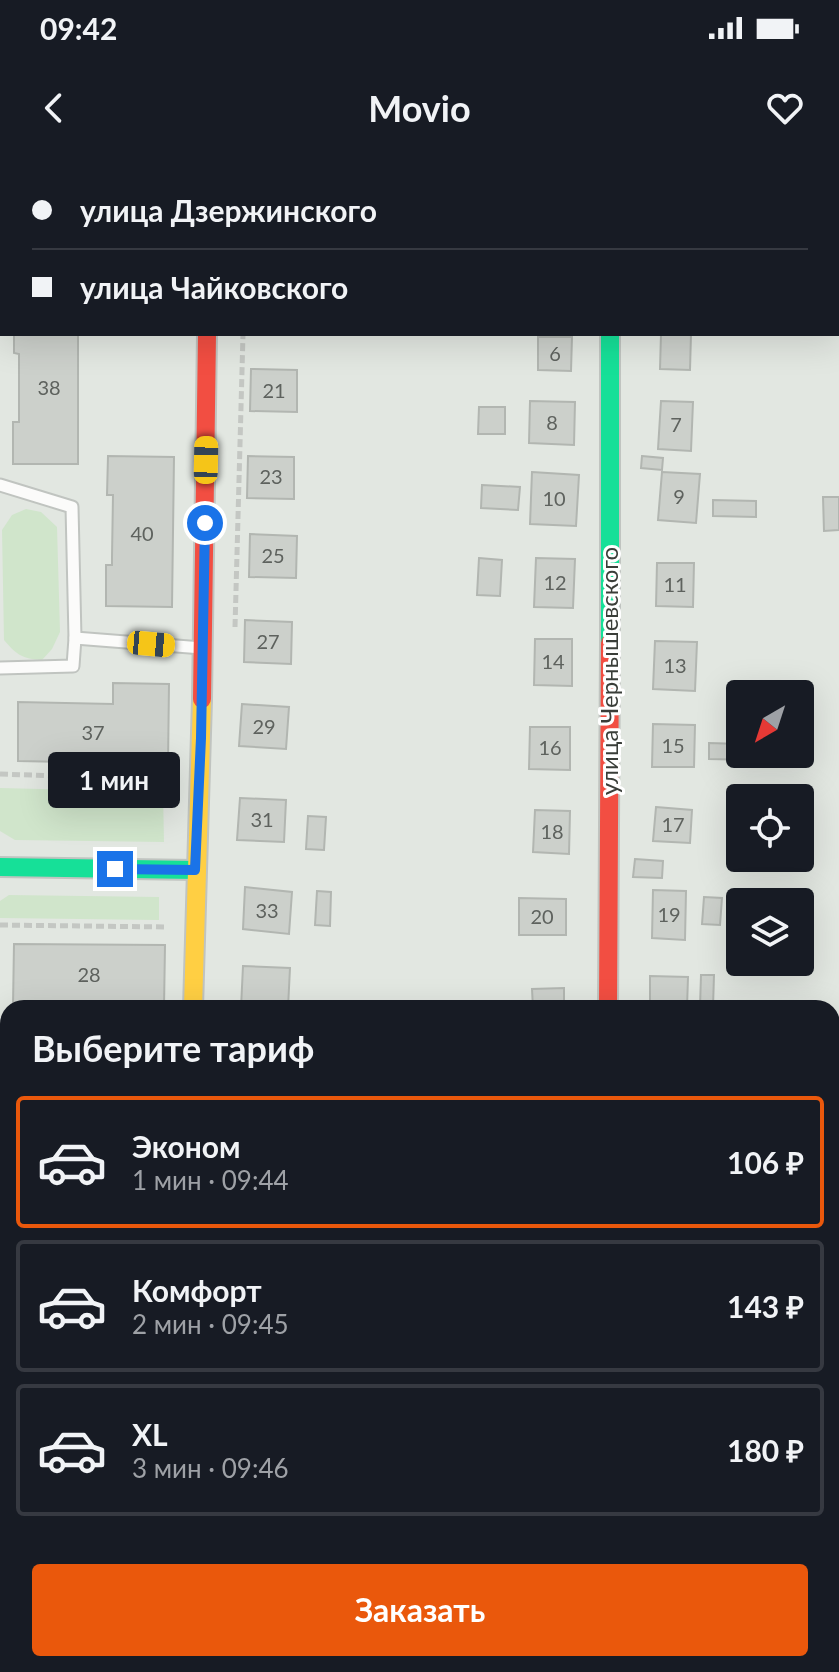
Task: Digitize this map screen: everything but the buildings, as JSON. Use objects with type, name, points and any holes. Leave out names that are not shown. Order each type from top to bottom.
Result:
[{"type":"street","points":[[193,1000],[203,648],[207,336]]},
{"type":"street","name":"улица Чернышевского","points":[[608,1000],[610,336]]},
{"type":"street","points":[[0,867],[195,870]]},
{"type":"lane","points":[[0,485],[72,507],[75,638],[73,666],[0,668]]},
{"type":"lane","points":[[75,638],[203,648]]},
{"type":"path","points":[[0,774],[173,780]]},
{"type":"path","points":[[0,925],[174,927]]},
{"type":"green space","points":[[26,509],[41,512],[57,527],[60,632],[52,649],[42,660],[20,655],[4,640],[2,530],[12,515]]},
{"type":"green space","points":[[0,788],[163,792],[164,842],[15,840],[0,831]]},
{"type":"green space","points":[[9,895],[159,897],[159,920],[0,918],[0,901]]},
{"type":"traffic: fast","points":[[610,336],[610,643]]},
{"type":"traffic: fast","points":[[0,867],[195,870]]},
{"type":"traffic: slow","points":[[193,1000],[202,699]]},
{"type":"traffic: jam","points":[[202,699],[207,336]]},
{"type":"traffic: jam","points":[[608,1000],[610,643]]},
{"type":"route","points":[[115,869],[195,870],[205,523]]}]
